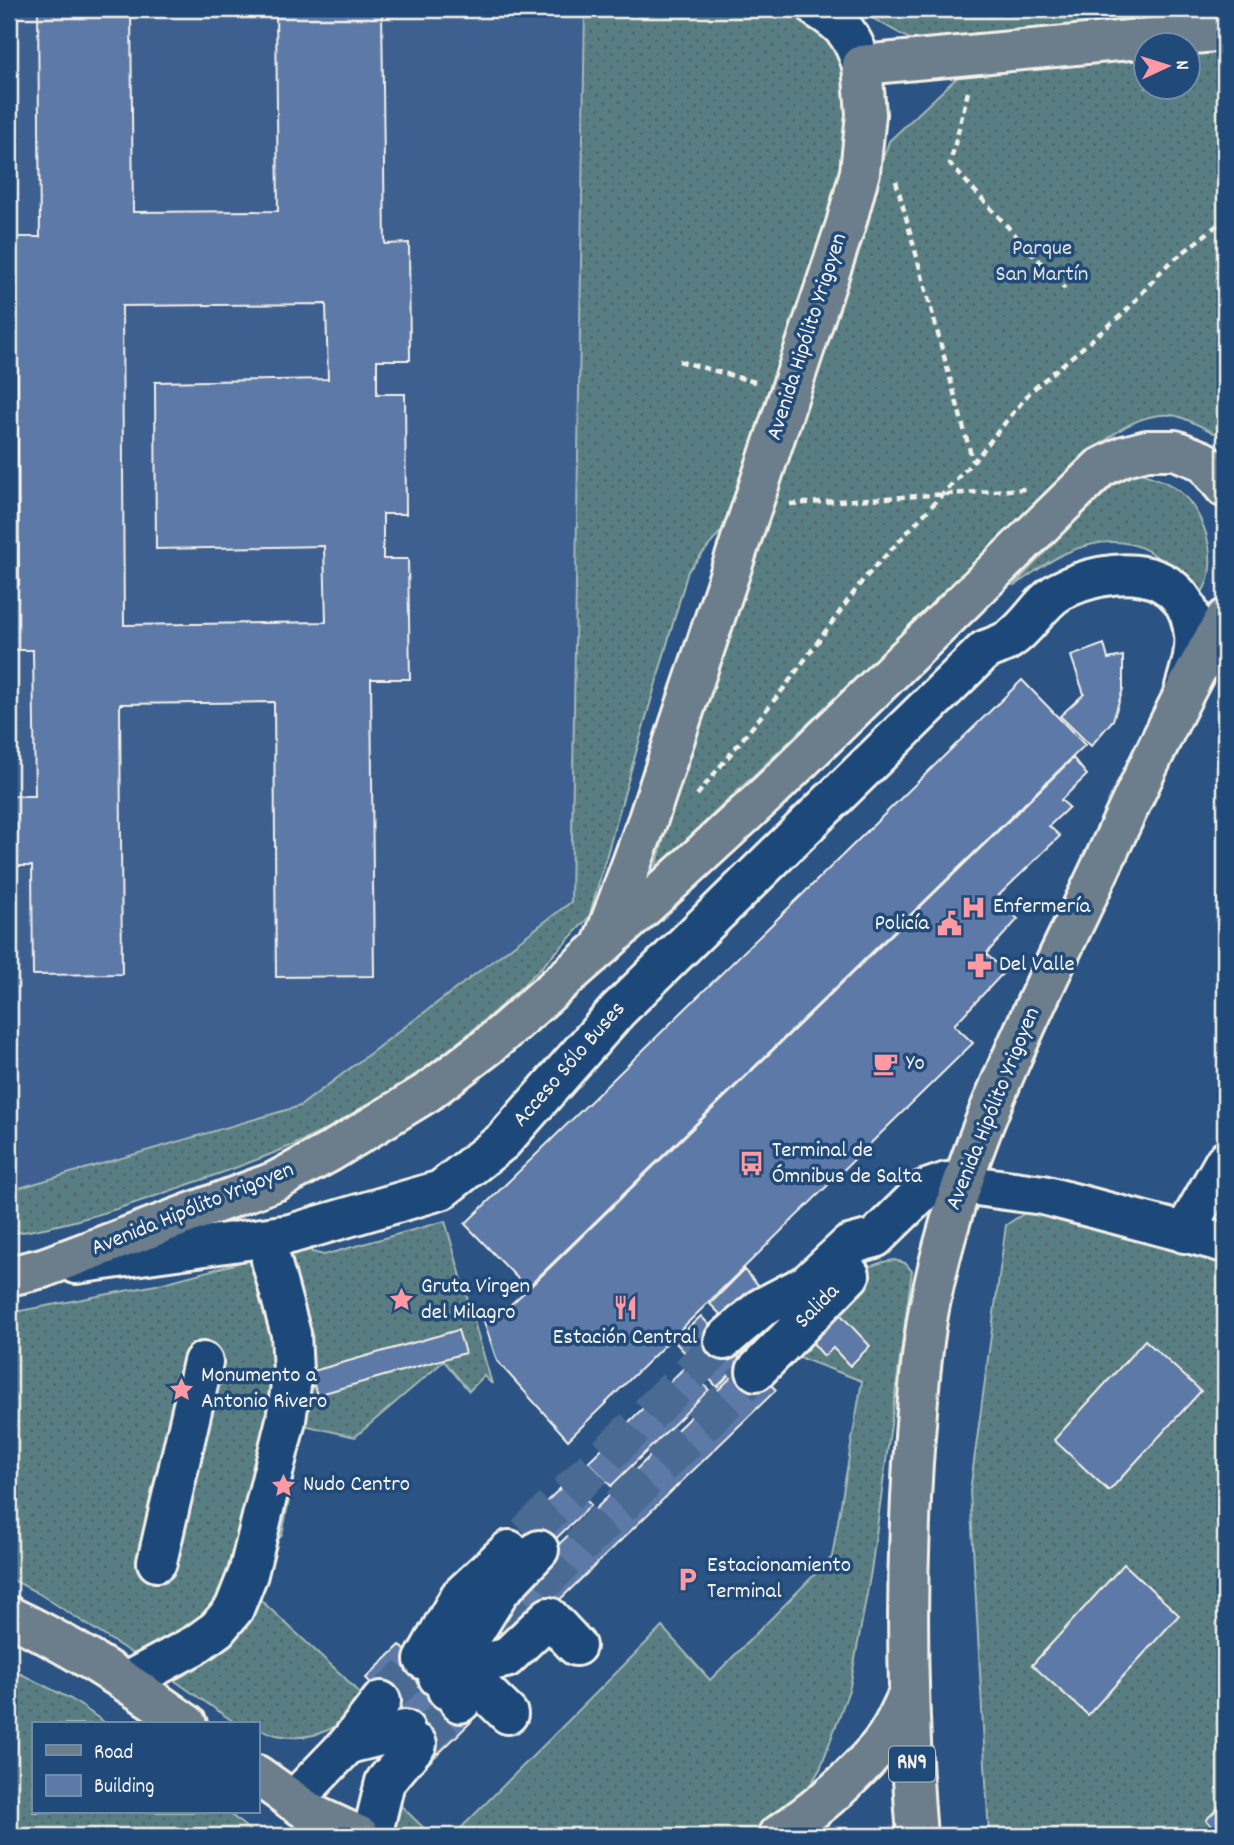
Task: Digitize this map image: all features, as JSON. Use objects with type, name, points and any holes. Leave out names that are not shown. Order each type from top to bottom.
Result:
[{"type":"main road","points":[[862,65],[1225,31]]},
{"type":"main road","name":"Avenida Hipólito Yrigoyen","points":[[601,947],[648,819],[846,224],[860,172],[866,114],[862,65]]},
{"type":"main road","name":"Avenida Hipólito Yrigoyen","points":[[26,1272],[276,1181],[330,1152],[438,1084],[487,1047],[601,947],[768,793],[1100,468],[1124,456],[1147,450],[1175,450],[1203,461],[1225,488]]},
{"type":"main road","name":"Avenida Hipólito Yrigoyen","points":[[777,1836],[828,1796],[876,1750],[891,1729],[910,1691],[908,1547],[918,1391],[929,1310],[961,1183],[1030,1016],[1184,692],[1225,619]]},
{"type":"main road","points":[[9,1616],[75,1648],[184,1722]]},
{"type":"main road","name":"RN9","points":[[910,1691],[917,1836]]},
{"type":"main road","points":[[259,1777],[312,1817],[360,1836]]},
{"type":"street","points":[[818,9],[841,23],[855,43],[862,65]]},
{"type":"street","name":"Acceso Sólo Buses","points":[[26,1272],[290,1234],[441,1190],[503,1141],[618,1010],[985,650],[1011,639],[1056,593],[1083,580],[1103,576],[1137,574],[1155,578],[1170,586],[1187,607],[1195,637],[1193,658],[1184,692]]},
{"type":"street","points":[[1184,1233],[1225,1161]]},
{"type":"street","name":"Salida","points":[[874,1238],[849,1245],[807,1284],[761,1308],[740,1355],[863,1262],[874,1238],[924,1189],[947,1182],[1043,1195],[1225,1243]]},
{"type":"street","points":[[128,1682],[195,1646],[217,1629],[234,1609],[248,1574],[286,1420],[293,1371],[291,1334],[271,1260]]},
{"type":"street","points":[[157,1562],[203,1362]]},
{"type":"street","points":[[446,1677],[460,1596],[533,1542]]},
{"type":"street","points":[[446,1677],[472,1665],[506,1658],[549,1617],[576,1646]]},
{"type":"street","points":[[446,1677],[498,1627]]},
{"type":"street","points":[[446,1677],[478,1685],[508,1714]]},
{"type":"street","points":[[312,1817],[348,1744],[399,1723],[372,1836]]},
{"type":"path","points":[[968,92],[950,164],[1066,289]]},
{"type":"path","points":[[893,170],[973,462]]},
{"type":"path","points":[[648,819],[689,805],[784,688],[863,580],[973,462],[1030,392],[1125,312],[1165,267],[1225,219]]},
{"type":"path","points":[[679,361],[790,392]]},
{"type":"path","points":[[752,506],[1030,489]]},
{"type":"shaded area","points":[[9,9],[585,9],[572,902],[300,1106],[9,1191]]},
{"type":"green space","points":[[585,9],[783,9],[828,34],[849,76],[845,156],[831,218],[732,518],[688,571],[589,917],[525,983],[456,1044],[382,1097],[343,1120],[302,1141],[225,1172],[95,1216],[9,1234],[9,1191],[300,1106],[571,902]]},
{"type":"green space","points":[[856,9],[1225,9],[1225,15],[915,42]]},
{"type":"green space","name":"Parque San Martín","points":[[1225,46],[1225,441],[1197,424],[1172,415],[1138,421],[1109,438],[655,870],[691,743],[889,141],[965,70],[1132,55],[1132,102],[1202,102],[1202,49]]},
{"type":"green space","points":[[1140,473],[1165,482],[1179,491],[1189,501],[1204,528],[1210,559],[1209,574],[1196,600],[1170,568],[1156,556],[1126,543],[1089,545],[1068,552],[1013,586],[1066,530],[1121,478]]},
{"type":"green space","points":[[1031,1209],[1225,1256],[1225,1836],[989,1836],[970,1491],[1006,1225]]},
{"type":"green space","points":[[445,1221],[492,1384],[484,1376],[469,1391],[444,1361],[355,1437],[304,1425],[282,1535],[263,1556],[253,1593],[344,1677],[368,1703],[330,1729],[303,1737],[289,1737],[259,1729],[259,1722],[234,1722],[38,1593],[9,1578],[9,1313],[156,1285],[306,1245],[312,1252],[324,1255]]},
{"type":"green space","points":[[894,1260],[905,1263],[912,1271],[871,1571],[850,1687],[820,1769],[809,1787],[754,1836],[453,1836],[662,1627],[710,1680],[832,1557],[862,1381],[793,1355],[794,1342],[868,1267]]},
{"type":"green space","points":[[9,1668],[71,1699],[104,1722],[32,1722],[32,1814],[230,1814],[256,1836],[9,1836]]},
{"type":"green space","points":[[431,1746],[438,1754],[393,1798],[432,1836],[396,1836],[385,1814],[401,1777]]},
{"type":"building","points":[[38,9],[131,9],[133,212],[278,211],[276,9],[382,9],[385,244],[409,243],[410,360],[377,360],[377,394],[405,394],[406,514],[383,514],[383,559],[408,559],[410,679],[371,679],[374,976],[276,977],[274,702],[120,704],[122,974],[33,975],[32,866],[11,866],[11,796],[35,796],[33,650],[9,650],[9,585],[19,585],[17,316],[9,316],[9,237],[40,237]],"holes":[[[326,304],[328,379],[155,382],[156,549],[324,546],[326,622],[124,625],[122,306]]]},
{"type":"building","points":[[1104,644],[1108,659],[1123,656],[1123,689],[1113,720],[1091,746],[1060,716],[1084,694],[1071,656]]},
{"type":"building","points":[[1022,680],[1085,745],[527,1288],[465,1224]]},
{"type":"building","name":"Terminal de Ómnibus de Salta","points":[[1073,758],[1087,775],[1061,800],[1069,807],[1049,826],[1060,836],[995,899],[1018,919],[986,954],[1005,971],[954,1025],[973,1043],[568,1440],[497,1361],[481,1312],[509,1306],[531,1286]]},
{"type":"building","points":[[744,1270],[766,1293],[732,1326],[710,1304]]},
{"type":"building","points":[[840,1314],[870,1346],[850,1366],[833,1348],[824,1356],[811,1341]]},
{"type":"building","points":[[701,1316],[743,1362],[717,1387],[674,1341]]},
{"type":"building","points":[[458,1330],[465,1353],[317,1395],[310,1372]]},
{"type":"building","points":[[1145,1340],[1201,1391],[1109,1491],[1054,1440]]},
{"type":"building","points":[[748,1361],[776,1390],[513,1645],[485,1616]]},
{"type":"building","points":[[686,1366],[709,1390],[611,1486],[588,1462]]},
{"type":"building","points":[[568,1481],[591,1505],[544,1550],[521,1526]]},
{"type":"building","points":[[1124,1564],[1179,1615],[1088,1715],[1032,1665]]},
{"type":"building","points":[[400,1645],[472,1721],[438,1754],[366,1678]]},
{"type":"building","points":[[1225,1801],[1225,1836],[1222,1836],[1206,1820]]},
{"type":"tunnel","points":[[526,1534],[724,1340]]},
{"type":"tunnel","points":[[498,1627],[756,1371]]},
{"type":"tunnel","points":[[381,1701],[424,1660]]},
{"type":"tunnel","points":[[417,1744],[460,1703]]},
{"type":"place","name":"Enfermería","points":[[973,907]]},
{"type":"place","name":"Policía","points":[[949,924]]},
{"type":"place","name":"Del Valle","points":[[979,965]]},
{"type":"place","name":"Yo","points":[[886,1064]]},
{"type":"place","name":"Terminal de Ómnibus de Salta","points":[[752,1164]]},
{"type":"place","name":"Gruta Virgen del Milagro","points":[[401,1300]]},
{"type":"place","name":"Estación Central","points":[[625,1308]]},
{"type":"place","name":"Monumento a Antonio Rivero","points":[[181,1389]]},
{"type":"place","name":"Nudo Centro","points":[[283,1485]]},
{"type":"place","name":"Estacionamiento Terminal","points":[[687,1579]]}]
